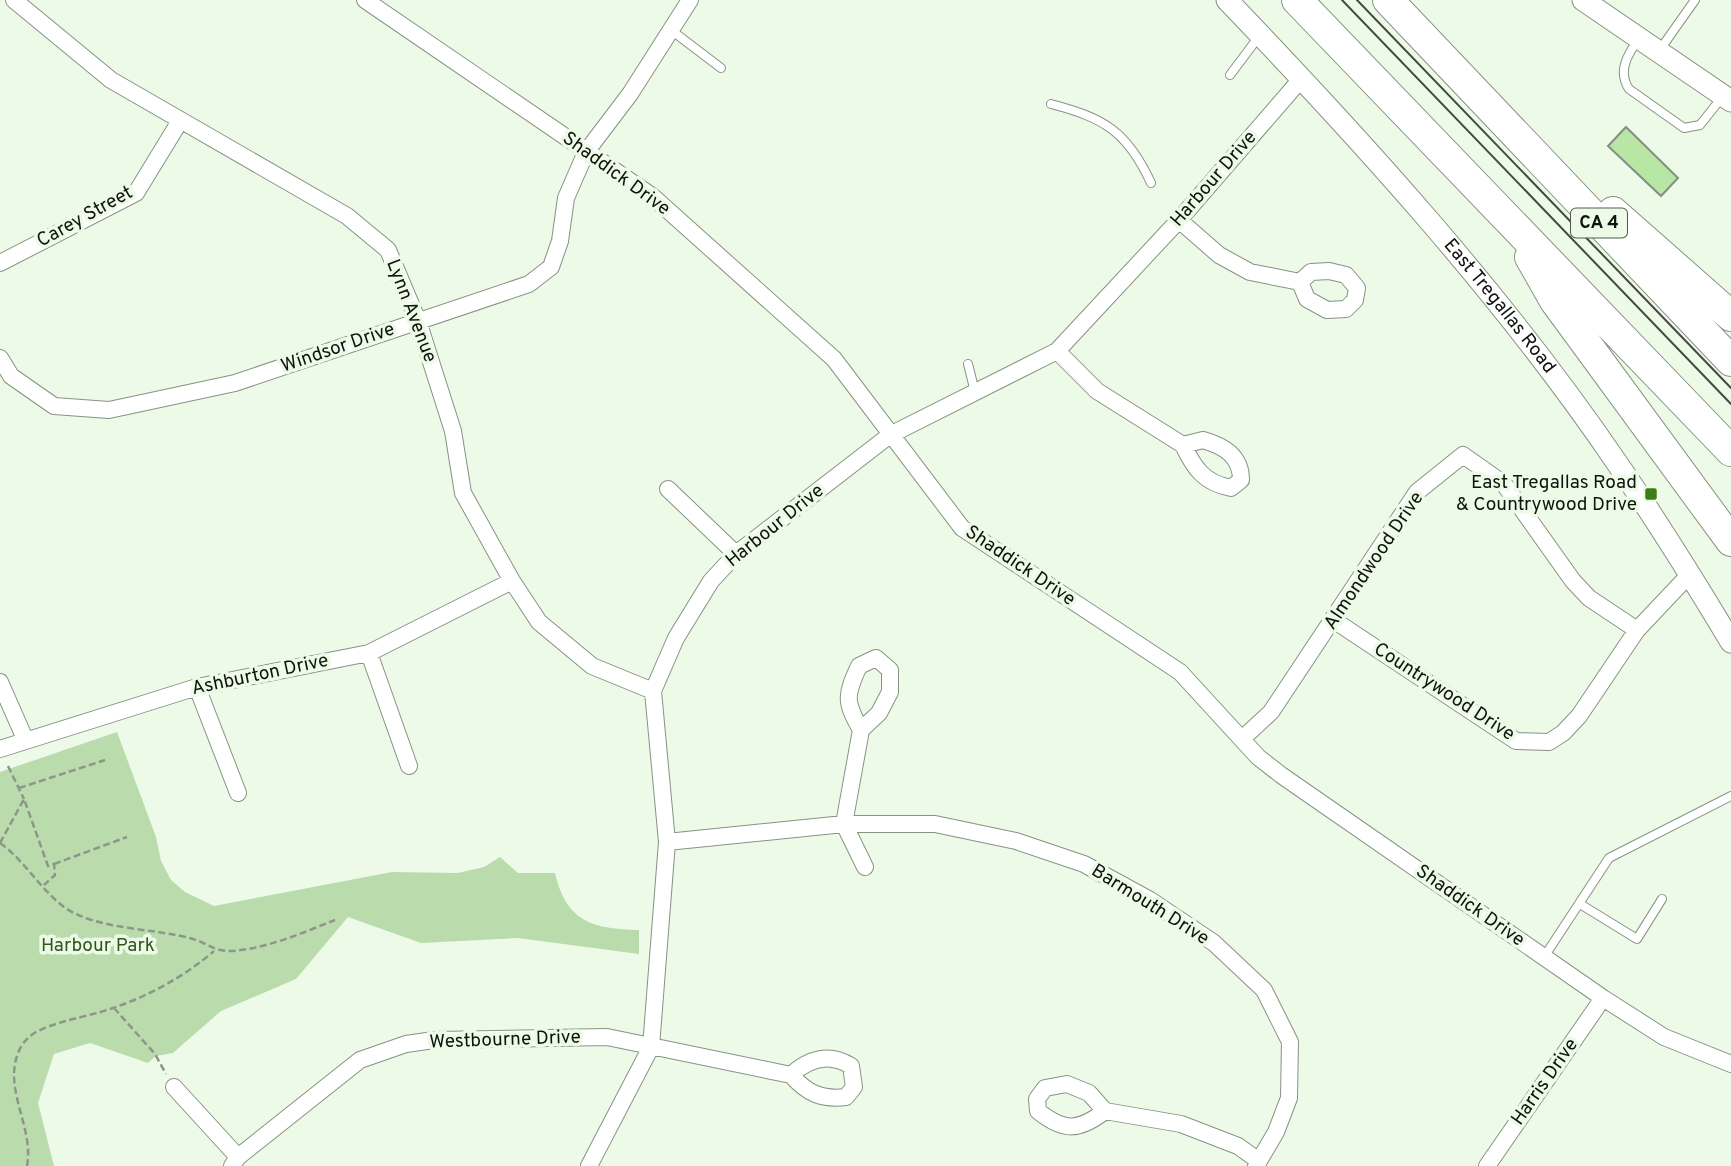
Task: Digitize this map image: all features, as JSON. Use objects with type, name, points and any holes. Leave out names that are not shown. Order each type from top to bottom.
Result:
[{"type":"highway","points":[[1297,0],[1731,451]]},
{"type":"highway","name":"CA 4","points":[[1388,0],[1731,361]]},
{"type":"highway","points":[[1467,85],[1731,316]]},
{"type":"highway","points":[[1507,217],[1555,300],[1731,541]]},
{"type":"street","name":"Lynn Avenue","points":[[14,0],[111,80],[347,216],[388,250],[418,321],[453,431],[463,493],[512,581],[539,622],[592,666],[653,691]]},
{"type":"street","name":"Shaddick Drive","points":[[365,0],[652,196],[834,359],[962,528],[1180,672],[1258,757],[1281,775],[1603,998],[1664,1037],[1731,1064]]},
{"type":"street","name":"Windsor Drive","points":[[0,358],[11,376],[54,406],[109,410],[235,383],[530,284],[551,267],[560,241],[566,198],[586,152],[630,94],[690,0]]},
{"type":"street","name":"East Tregallas Road","points":[[1227,0],[1302,78],[1465,263],[1616,461],[1731,642]]},
{"type":"street","points":[[1595,3],[1639,38],[1727,98]]},
{"type":"street","name":"Harbour Drive","points":[[589,1166],[651,1047],[667,842],[653,691],[676,638],[711,580],[736,554],[890,435],[1057,351],[1178,220],[1302,78]]},
{"type":"street","name":"Carey Street","points":[[0,263],[136,193],[180,121]]},
{"type":"street","points":[[1178,220],[1219,256],[1250,272],[1300,282]]},
{"type":"street","points":[[1057,351],[1097,391],[1183,445]]},
{"type":"street","name":"Almondwood Drive","points":[[1243,738],[1271,712],[1335,621],[1417,492],[1463,455],[1504,484],[1573,581],[1589,598],[1637,630]]},
{"type":"street","points":[[668,489],[736,554]]},
{"type":"street","name":"Countrywood Drive","points":[[1335,621],[1516,741],[1549,742],[1563,733],[1579,716],[1637,630],[1690,574]]},
{"type":"street","name":"Ashburton Drive","points":[[0,749],[197,687],[369,653],[512,581]]},
{"type":"street","points":[[369,653],[409,766]]},
{"type":"street","points":[[0,682],[25,739]]},
{"type":"street","points":[[197,687],[238,793]]},
{"type":"street","points":[[861,730],[844,824],[864,867]]},
{"type":"street","name":"Barmouth Drive","points":[[667,842],[844,824],[935,824],[1016,841],[1084,864],[1150,900],[1214,943],[1264,990],[1290,1042],[1289,1098],[1276,1132],[1258,1163]]},
{"type":"street","name":"Harris Drive","points":[[1487,1166],[1603,998]]},
{"type":"street","name":"Westbourne Drive","points":[[235,1161],[359,1060],[406,1044],[434,1040],[607,1037],[791,1075]]},
{"type":"street","points":[[174,1087],[235,1161]]},
{"type":"street","points":[[1105,1111],[1181,1124],[1238,1146],[1258,1163]]},
{"type":"lane","points":[[1658,51],[1695,0]]},
{"type":"lane","points":[[671,30],[721,68]]},
{"type":"lane","points":[[1230,75],[1260,34]]},
{"type":"lane","points":[[1639,38],[1626,57],[1624,82],[1629,89],[1684,128],[1693,129],[1700,125],[1727,98]]},
{"type":"lane","points":[[1051,104],[1089,114],[1112,127],[1142,163],[1151,183]]},
{"type":"lane","points":[[968,363],[975,393]]},
{"type":"lane","points":[[1544,957],[1609,858],[1731,796]]},
{"type":"lane","points":[[1580,904],[1637,939],[1662,899]]},
{"type":"path","points":[[19,788],[105,760]]},
{"type":"path","points":[[8,766],[24,799],[48,866],[127,837]]},
{"type":"path","points":[[24,799],[0,843],[66,909],[97,920],[196,940],[214,951]]},
{"type":"path","points":[[44,885],[55,875],[54,864]]},
{"type":"path","points":[[27,1166],[29,1146],[14,1074],[16,1057],[22,1044],[39,1030],[114,1008],[157,990],[214,951],[235,950],[292,938],[335,920]]},
{"type":"path","points":[[114,1008],[155,1054],[174,1087]]},
{"type":"green space","name":"Harbour Park","points":[[117,732],[156,837],[161,861],[171,880],[185,892],[214,906],[392,872],[458,873],[484,867],[500,857],[518,873],[555,873],[566,902],[584,920],[608,928],[639,930],[639,954],[518,938],[421,943],[348,917],[296,979],[221,1011],[173,1053],[156,1056],[148,1063],[90,1043],[54,1054],[38,1103],[54,1166],[0,1166],[0,772]]},
{"type":"building","points":[[1626,127],[1678,178],[1661,196],[1608,146]]},
{"type":"tram line","points":[[1342,0],[1731,404]]},
{"type":"tram line","points":[[1357,0],[1731,388]]},
{"type":"place","name":"East Tregallas Road & Countrywood Drive","points":[[1651,494]]}]
